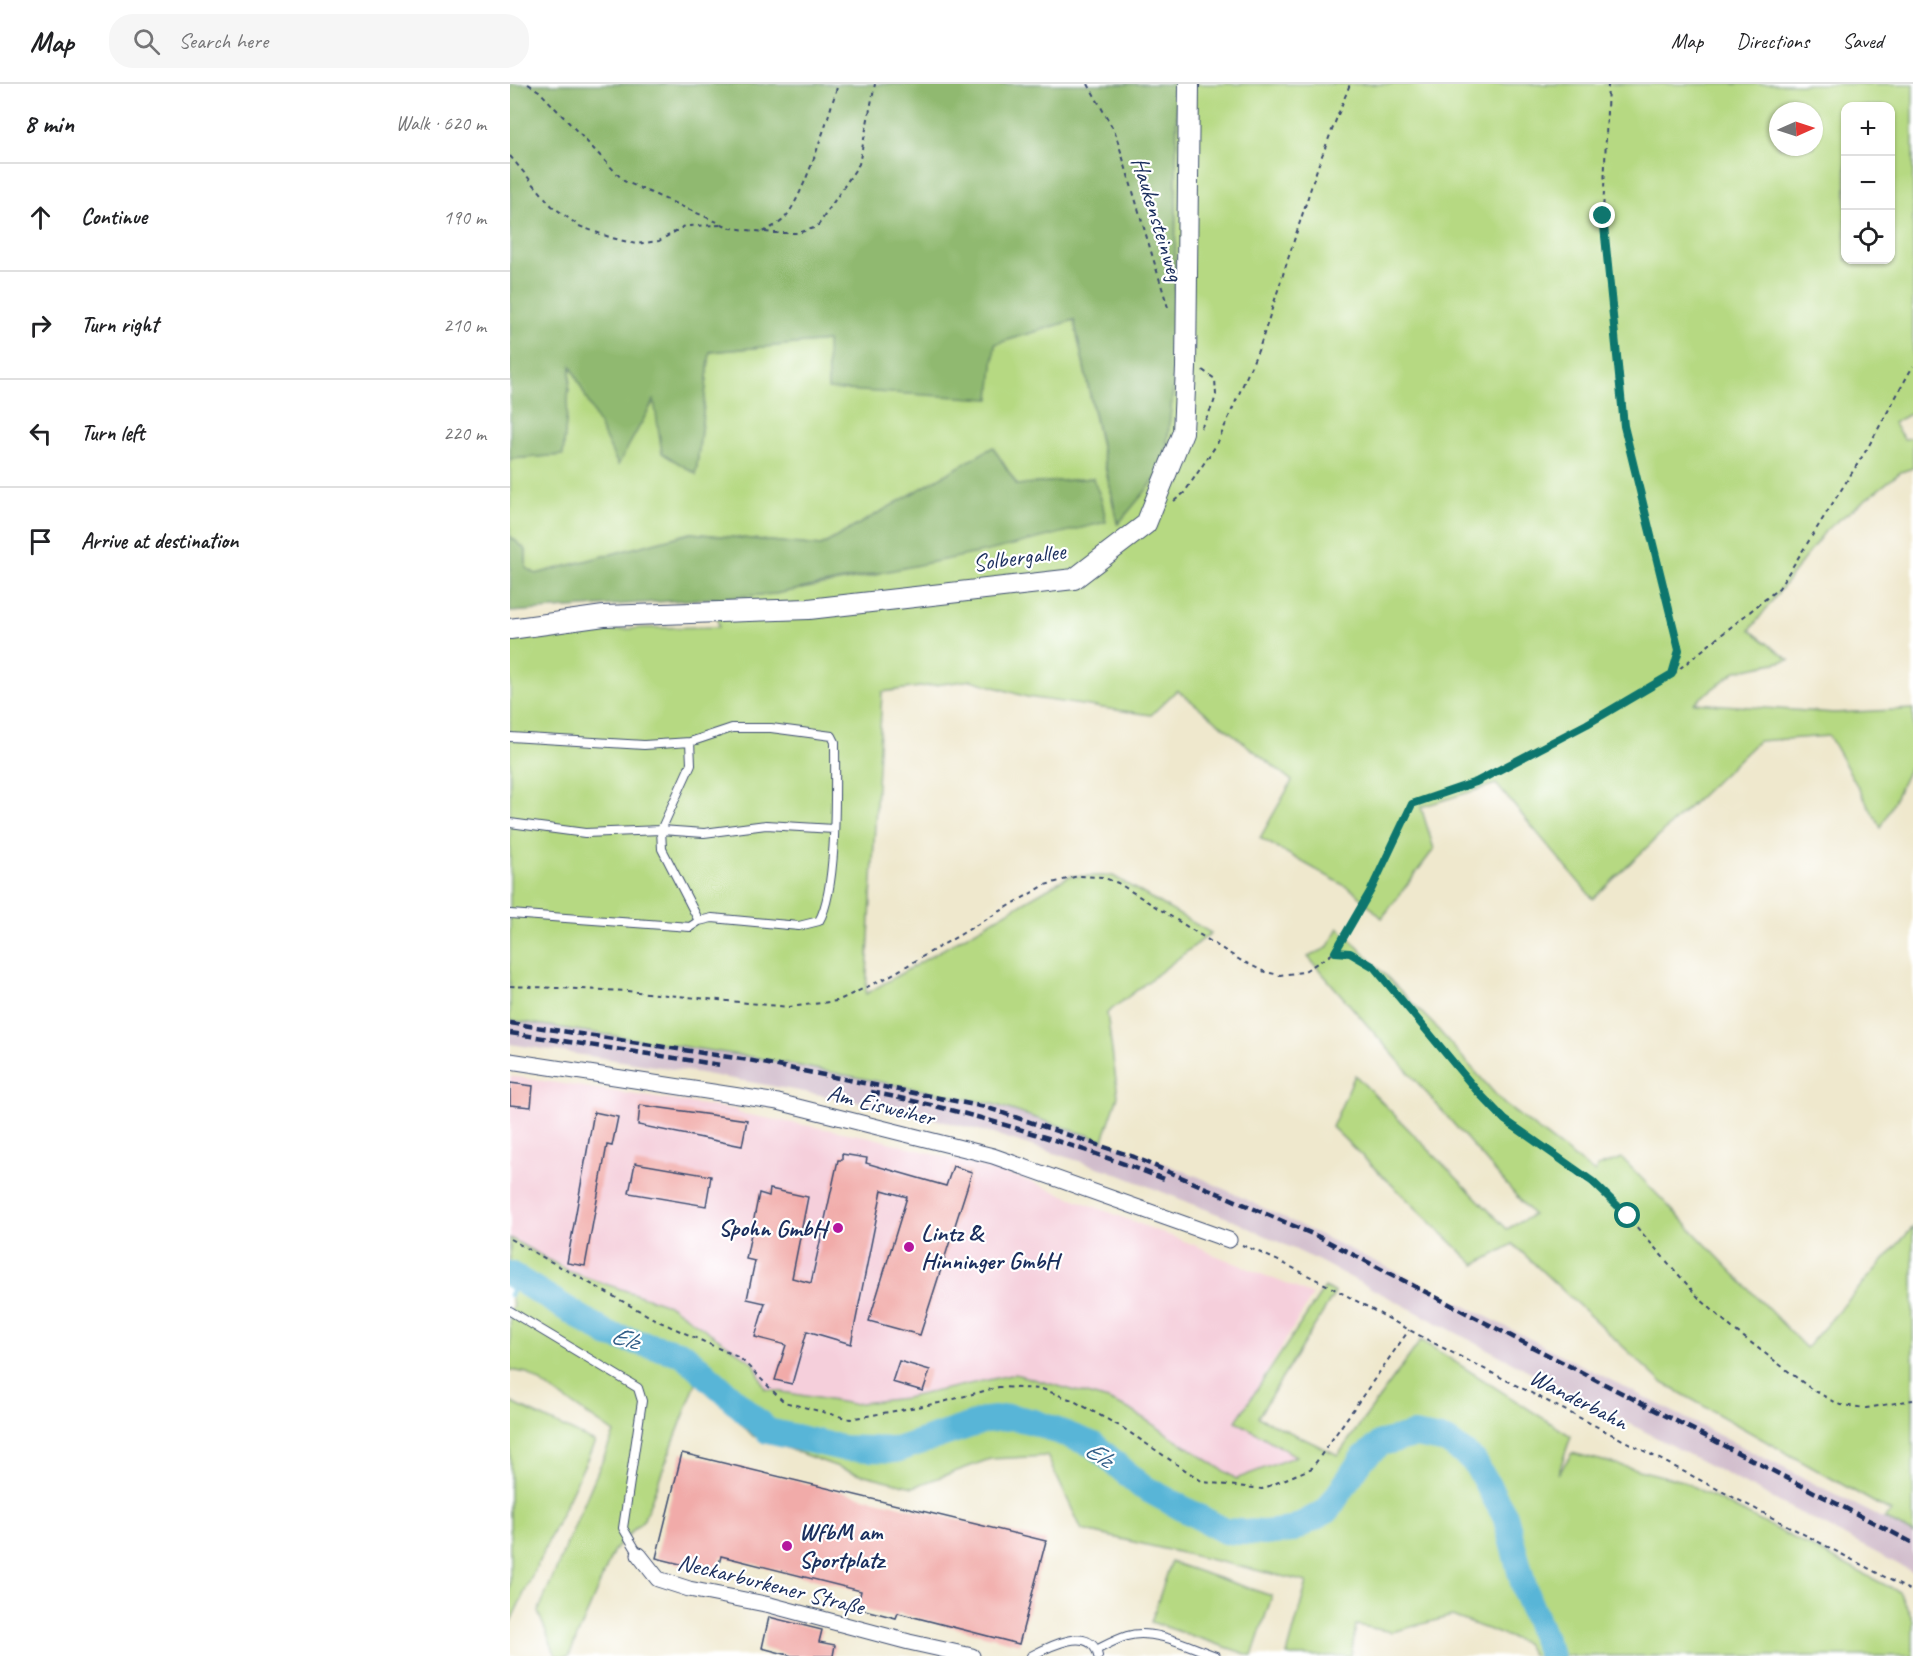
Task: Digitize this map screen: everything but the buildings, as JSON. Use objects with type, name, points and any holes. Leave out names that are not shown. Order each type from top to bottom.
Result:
[{"type":"street","name":"Solbergallee","points":[[510,629],[604,616],[809,609],[1074,579],[1146,524],[1183,432],[1186,368],[1189,84]]},
{"type":"street","name":"Am Eisweiher","points":[[510,1061],[778,1102],[993,1156],[1228,1240]]},
{"type":"street","name":"Neckarburkener Straße","points":[[639,1555],[658,1580],[689,1589],[770,1605],[909,1642],[972,1656]]},
{"type":"lane","points":[[510,737],[644,745],[690,742],[732,728],[771,728],[832,736],[835,742],[834,828],[826,909],[819,921],[799,926],[712,918],[699,921],[690,927],[510,914]]},
{"type":"lane","points":[[690,742],[691,764],[661,830],[662,849],[699,921]]},
{"type":"lane","points":[[510,823],[585,833],[661,830],[704,833],[766,825],[834,828]]},
{"type":"lane","name":"Neckarburkener Straße","points":[[510,1311],[638,1388],[642,1401],[624,1528],[639,1555]]},
{"type":"lane","points":[[1031,1656],[1054,1644],[1072,1640],[1085,1641],[1097,1653],[1128,1636],[1144,1635],[1161,1637],[1216,1656]]},
{"type":"path","points":[[528,84],[539,91],[624,181],[725,225]]},
{"type":"path","points":[[763,232],[782,220],[794,205],[827,124],[838,84]]},
{"type":"path","points":[[510,156],[552,206],[579,226],[612,238],[636,244],[660,241],[685,226],[725,225],[763,232],[798,233],[817,227],[860,164],[874,84]]},
{"type":"path","name":"Haukensteinweg","points":[[1088,84],[1115,132],[1169,312]]},
{"type":"path","points":[[1169,505],[1184,493],[1217,444],[1260,346],[1318,166],[1350,84]]},
{"type":"path","points":[[1608,84],[1603,216],[1624,426],[1679,650],[1672,674]]},
{"type":"path","points":[[510,986],[627,991],[789,1007],[837,1001],[886,978],[1046,885],[1078,876],[1102,877],[1118,883],[1240,960],[1265,972],[1280,975],[1303,972],[1335,952],[1371,890],[1412,804],[1476,782],[1587,724],[1672,674],[1779,588],[1867,449],[1913,366]]},
{"type":"path","points":[[1335,952],[1350,953],[1374,967],[1477,1091],[1505,1120],[1612,1199],[1699,1298],[1762,1352],[1810,1389],[1840,1405],[1866,1408],[1890,1406],[1913,1400]]},
{"type":"path","points":[[510,1239],[658,1321],[740,1358],[784,1402],[850,1419],[939,1403],[999,1387],[1042,1389],[1072,1400],[1123,1428],[1203,1482],[1262,1489],[1312,1468],[1409,1330]]},
{"type":"path","name":"Wanderbahn","points":[[1228,1240],[1284,1262],[1409,1330],[1731,1494],[1913,1592]]},
{"type":"shaded area","points":[[510,1020],[759,1058],[993,1104],[1078,1130],[1199,1177],[1420,1283],[1913,1534],[1913,1572],[1317,1260],[1230,1219],[1110,1171],[991,1133],[871,1104],[700,1073],[510,1044]]},
{"type":"shaded area","points":[[510,1076],[738,1110],[738,1113],[870,1137],[1015,1176],[1202,1248],[1313,1295],[1237,1421],[1296,1456],[1236,1479],[1131,1410],[1108,1400],[1015,1374],[905,1398],[852,1404],[765,1389],[754,1363],[671,1306],[570,1272],[510,1238]]},
{"type":"green space","points":[[510,84],[1177,84],[1174,382],[1164,469],[1118,524],[1074,320],[995,344],[990,399],[828,389],[827,341],[710,352],[696,474],[662,453],[654,400],[618,465],[571,366],[563,455],[510,459]]},
{"type":"green space","points":[[1177,84],[1913,84],[1913,412],[1893,423],[1904,439],[1913,438],[1913,468],[1901,472],[1826,530],[1750,630],[1789,660],[1736,671],[1694,703],[1834,713],[1913,709],[1913,761],[1881,828],[1829,736],[1758,741],[1593,899],[1496,784],[1421,807],[1434,849],[1382,918],[1354,891],[1260,838],[1292,781],[1177,690],[1151,715],[1027,697],[972,680],[882,692],[866,994],[1069,876],[1113,876],[1211,933],[1107,1013],[1118,1096],[1103,1140],[993,1104],[759,1058],[510,1020],[510,640],[641,628],[719,627],[713,596],[775,594],[876,575],[1093,478],[1017,485],[993,448],[821,546],[691,533],[536,574],[526,568],[526,550],[510,536],[510,459],[563,455],[571,365],[618,464],[655,399],[696,474],[710,352],[827,341],[989,399],[995,344],[1074,320],[1117,523],[1164,468],[1174,382]]},
{"type":"green space","points":[[993,447],[1017,485],[1093,478],[1102,501],[1106,522],[988,551],[775,594],[510,612],[510,536],[526,550],[526,568],[536,574],[691,533],[821,546]]},
{"type":"green space","points":[[1339,928],[1434,1025],[1504,1104],[1595,1173],[1597,1167],[1622,1158],[1806,1348],[1913,1227],[1913,1534],[1884,1518],[1891,1512],[1661,1382],[1513,1244],[1475,1265],[1332,1127],[1355,1075],[1507,1229],[1533,1215],[1308,957],[1327,948]]},
{"type":"green space","points":[[510,1238],[570,1272],[671,1306],[754,1363],[765,1389],[852,1404],[905,1398],[1015,1374],[1108,1400],[1131,1410],[1236,1479],[1296,1456],[1236,1421],[1325,1287],[1335,1293],[1258,1417],[1338,1455],[1421,1340],[1571,1436],[1558,1474],[1572,1453],[1682,1481],[1899,1592],[1913,1620],[1913,1656],[1533,1656],[1525,1643],[1452,1616],[1392,1632],[1356,1625],[1351,1656],[1287,1655],[1307,1582],[1082,1530],[1047,1456],[990,1459],[913,1487],[852,1472],[753,1436],[698,1378],[644,1519],[614,1550],[569,1656],[556,1656],[538,1612],[614,1433],[527,1373],[510,1370],[510,1310],[513,1306],[510,1284]]},
{"type":"green space","points":[[510,1402],[595,1442],[510,1623]]},
{"type":"green space","points":[[1171,1562],[1272,1596],[1252,1656],[1151,1622]]},
{"type":"waterway","name":"Elz","points":[[510,1274],[609,1335],[683,1354],[768,1431],[843,1448],[896,1450],[986,1420],[1012,1417],[1034,1422],[1094,1445],[1141,1486],[1225,1531],[1264,1533],[1291,1530],[1327,1511],[1362,1459],[1381,1443],[1414,1435],[1447,1441],[1474,1461],[1505,1516],[1526,1594],[1551,1656]]},
{"type":"waterway","points":[[510,1295],[518,1280]]},
{"type":"railway","points":[[510,1023],[748,1060],[985,1107],[1134,1157],[1317,1236],[1913,1543]]},
{"type":"railway","points":[[510,1033],[721,1065]]},
{"type":"railway","points":[[871,1092],[946,1109],[1021,1130],[1094,1153],[1167,1180]]},
{"type":"place","name":"Spohn GmbH","points":[[838,1228]]},
{"type":"place","name":"Lintz & Hinninger GmbH","points":[[909,1247]]},
{"type":"place","name":"WfbM am Sportplatz","points":[[787,1546]]},
{"type":"route","points":[[1603,216],[1624,426],[1679,650],[1672,674],[1587,724],[1476,782],[1412,804],[1371,890],[1335,952],[1350,953],[1374,967],[1477,1091],[1505,1120],[1593,1182],[1628,1216]]}]
